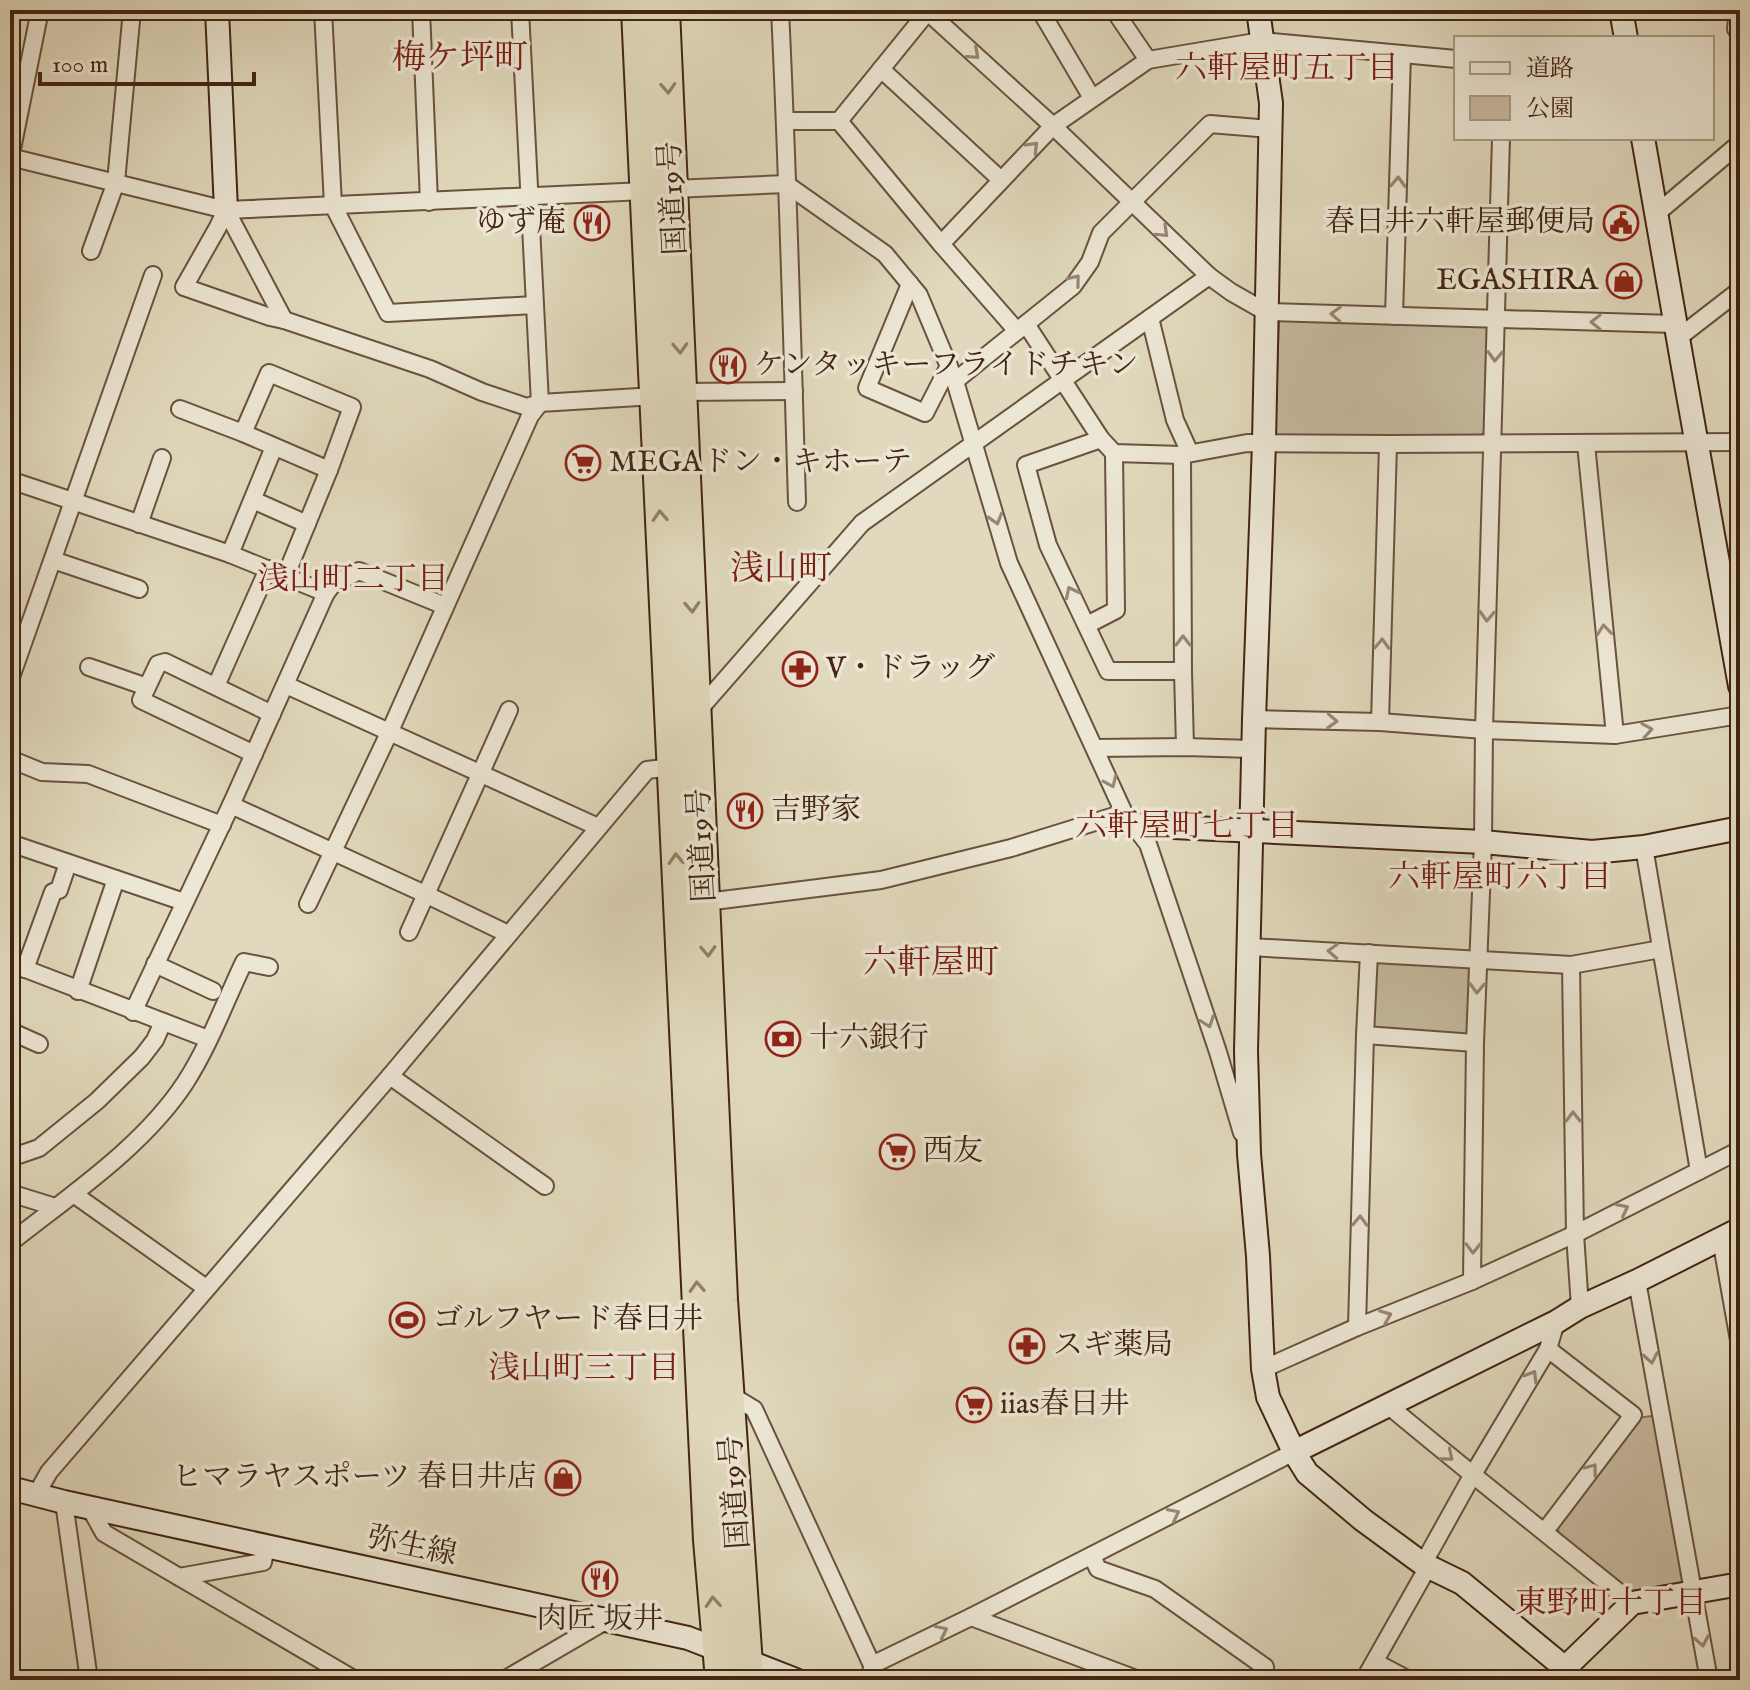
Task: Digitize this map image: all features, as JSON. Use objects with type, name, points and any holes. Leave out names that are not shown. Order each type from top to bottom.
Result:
[{"type":"highway","name":"国道19号","points":[[637,10],[659,190]]},
{"type":"highway","name":"国道19号","points":[[664,10],[659,190],[668,394],[672,767],[709,1540],[721,1680]]},
{"type":"highway","name":"国道19号","points":[[668,394],[697,712],[722,1300],[747,1670]]},
{"type":"street","points":[[40,10],[10,157],[226,210],[786,184],[885,254],[919,295],[952,374],[1009,563],[1128,819],[1148,844],[1249,1154]]},
{"type":"street","points":[[91,251],[116,182],[132,10]]},
{"type":"street","points":[[217,10],[226,210],[284,320]]},
{"type":"street","points":[[323,10],[333,205],[388,313],[535,305]]},
{"type":"street","points":[[421,10],[429,202]]},
{"type":"street","points":[[308,904],[390,731],[530,416],[540,403],[520,10]]},
{"type":"street","points":[[780,10],[797,502]]},
{"type":"street","points":[[1040,10],[1092,98]]},
{"type":"street","points":[[1114,10],[1148,60]]},
{"type":"street","points":[[1258,10],[1271,103],[1246,1051],[1249,1154],[1263,1369],[1268,1397],[1307,1473],[1363,1520],[1426,1566],[1462,1583],[1562,1674],[1632,1603],[1740,1584]]},
{"type":"street","points":[[1621,10],[1626,36]]},
{"type":"street","points":[[1738,10],[1736,29],[1740,33]]},
{"type":"street","points":[[839,121],[923,11],[1053,126],[1209,276],[1266,312],[1496,319],[1676,331],[1740,290]]},
{"type":"street","points":[[941,244],[1053,126],[1148,60],[1261,41],[1454,59]]},
{"type":"street","points":[[1394,316],[1402,54]]},
{"type":"street","points":[[881,69],[1001,180]]},
{"type":"street","points":[[786,121],[839,121]]},
{"type":"street","points":[[839,121],[941,244],[1021,328],[1064,380],[1101,439],[1114,453],[1116,610],[1087,625]]},
{"type":"street","points":[[910,284],[867,388],[925,413],[952,374],[1021,328],[1073,286],[1090,262],[1101,233],[1210,124],[1270,129]]},
{"type":"street","points":[[1472,1281],[1475,1043],[1501,140]]},
{"type":"street","points":[[1643,140],[1740,686]]},
{"type":"street","points":[[1656,214],[1740,143]]},
{"type":"street","points":[[226,210],[184,287],[430,369],[482,392],[527,407],[540,403],[668,394],[794,391]]},
{"type":"street","points":[[10,680],[153,275]]},
{"type":"street","points":[[697,712],[862,523],[1209,276]]},
{"type":"street","points":[[1150,318],[1186,454],[1185,747]]},
{"type":"street","points":[[243,433],[269,373],[352,407],[286,575]]},
{"type":"street","points":[[180,409],[329,470]]},
{"type":"street","points":[[1101,439],[1026,465],[1048,545],[1108,671],[1183,671]]},
{"type":"street","points":[[1114,453],[1186,454],[1247,443],[1740,442]]},
{"type":"street","points":[[1380,722],[1388,444]]},
{"type":"street","points":[[1586,444],[1615,735]]},
{"type":"street","points":[[230,554],[274,447]]},
{"type":"street","points":[[139,524],[162,458]]},
{"type":"street","points":[[10,480],[230,554],[326,593]]},
{"type":"street","points":[[253,500],[307,524]]},
{"type":"street","points":[[53,560],[139,589]]},
{"type":"street","points":[[216,686],[268,569]]},
{"type":"street","points":[[133,1012],[222,825],[326,593],[333,584],[359,571],[445,606]]},
{"type":"street","points":[[254,754],[141,700],[158,664],[165,662],[272,714]]},
{"type":"street","points":[[89,667],[147,687]]},
{"type":"street","points":[[286,685],[598,827]]},
{"type":"street","points":[[409,932],[509,710]]},
{"type":"street","points":[[1254,719],[1380,722],[1615,735],[1740,715]]},
{"type":"street","points":[[1095,748],[1253,749]]},
{"type":"street","points":[[10,759],[42,772],[88,774],[222,825]]},
{"type":"street","points":[[36,1495],[49,1472],[390,1076],[647,770],[672,767]]},
{"type":"street","points":[[231,805],[508,934]]},
{"type":"street","points":[[706,902],[881,880],[1128,819],[1252,832],[1483,842],[1592,852],[1644,847],[1740,828]]},
{"type":"street","points":[[10,843],[184,902]]},
{"type":"street","points":[[1644,847],[1699,1171]]},
{"type":"street","points":[[68,863],[59,890],[53,892],[18,966],[208,1039]]},
{"type":"street","points":[[78,991],[116,879]]},
{"type":"street","points":[[1250,947],[1571,965],[1661,949]]},
{"type":"street","points":[[1357,1327],[1369,953]]},
{"type":"street","points":[[10,1243],[75,1195],[161,1114],[197,1064],[244,962],[269,967]]},
{"type":"street","points":[[155,964],[213,991]]},
{"type":"street","points":[[1571,965],[1575,1234],[1580,1307]]},
{"type":"street","points":[[10,1158],[39,1148],[97,1101],[142,1057],[155,1040],[163,1022]]},
{"type":"street","points":[[1365,1035],[1475,1043]]},
{"type":"street","points":[[12,1037],[39,1044]]},
{"type":"street","points":[[390,1076],[545,1186]]},
{"type":"street","points":[[1263,1369],[1575,1234],[1740,1150]]},
{"type":"street","points":[[10,1193],[55,1207]]},
{"type":"street","points":[[75,1195],[206,1288]]},
{"type":"street","points":[[729,1394],[754,1409],[871,1673],[971,1617],[1556,1322],[1580,1307],[1730,1234],[1740,1346]]},
{"type":"street","points":[[1637,1281],[1709,1680]]},
{"type":"street","points":[[1364,1680],[1472,1476],[1548,1349],[1556,1322]]},
{"type":"street","points":[[1548,1349],[1633,1415]]},
{"type":"street","points":[[1389,1406],[1632,1603]]},
{"type":"street","points":[[1545,1531],[1633,1415],[1661,1411]]},
{"type":"street","name":"弥生線","points":[[10,1488],[688,1638],[717,1649],[747,1670],[796,1680]]},
{"type":"street","points":[[64,1502],[89,1680]]},
{"type":"street","points":[[90,1508],[104,1533],[355,1680]]},
{"type":"street","points":[[179,1577],[263,1562],[266,1546]]},
{"type":"street","points":[[1092,1556],[1098,1569],[1155,1589],[1265,1667],[1260,1680]]},
{"type":"street","points":[[971,1617],[1139,1680]]},
{"type":"street","points":[[504,1680],[607,1620]]},
{"type":"street","points":[[1375,1662],[1409,1680]]},
{"type":"green space","points":[[1279,320],[1484,325],[1488,329],[1486,431],[1480,436],[1275,435]]},
{"type":"green space","points":[[1379,961],[1465,964],[1473,970],[1470,1031],[1465,1037],[1376,1031],[1370,1025],[1373,964]]},
{"type":"green space","points":[[1651,1416],[1656,1420],[1685,1580],[1680,1585],[1637,1592],[1630,1591],[1559,1534],[1558,1528],[1638,1418]]},
{"type":"place","name":"ゆず庵","points":[[592,223]]},
{"type":"place","name":"春日井六軒屋郵便局","points":[[1621,223]]},
{"type":"place","name":"EGASHIRA","points":[[1624,281]]},
{"type":"place","name":"ケンタッキーフライドチキン","points":[[728,366]]},
{"type":"place","name":"MEGAドン・キホーテ","points":[[583,463]]},
{"type":"place","name":"V・ドラッグ","points":[[800,669]]},
{"type":"place","name":"吉野家","points":[[745,811]]},
{"type":"place","name":"十六銀行","points":[[783,1039]]},
{"type":"place","name":"西友","points":[[897,1152]]},
{"type":"place","name":"ゴルフヤード春日井","points":[[407,1320]]},
{"type":"place","name":"スギ薬局","points":[[1027,1346]]},
{"type":"place","name":"iias春日井","points":[[974,1405]]},
{"type":"place","name":"ヒマラヤスポーツ 春日井店","points":[[563,1478]]},
{"type":"place","name":"肉匠 坂井","points":[[600,1579]]},
{"type":"district","name":"梅ケ坪町","points":[[460,58]]},
{"type":"district","name":"六軒屋町五丁目","points":[[1287,69]]},
{"type":"district","name":"浅山町","points":[[781,569]]},
{"type":"district","name":"浅山町二丁目","points":[[353,580]]},
{"type":"district","name":"六軒屋町七丁目","points":[[1187,827]]},
{"type":"district","name":"六軒屋町六丁目","points":[[1500,878]]},
{"type":"district","name":"六軒屋町","points":[[931,963]]},
{"type":"district","name":"浅山町三丁目","points":[[584,1369]]},
{"type":"district","name":"東野町十丁目","points":[[1611,1604]]}]
